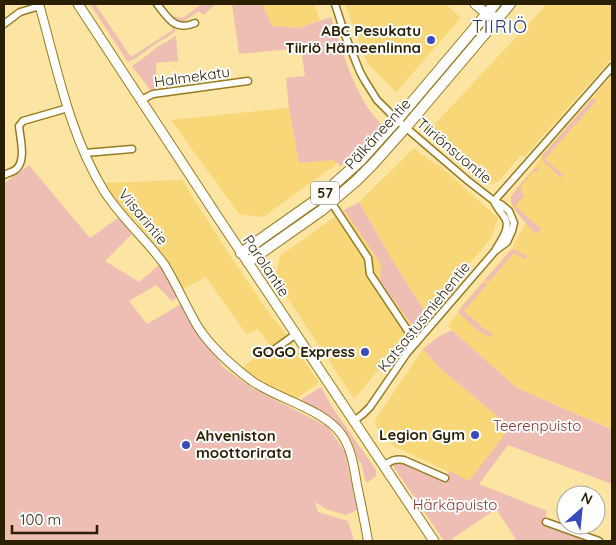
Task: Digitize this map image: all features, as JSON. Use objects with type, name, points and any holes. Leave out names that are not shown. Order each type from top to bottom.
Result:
[{"type":"main road","name":"Parolantie","points":[[78,4],[434,541]]},
{"type":"main road","points":[[475,4],[487,14],[498,18]]},
{"type":"main road","name":"Pälkäneentie","points":[[242,253],[305,208],[333,186],[361,160],[398,120],[494,4]]},
{"type":"main road","points":[[494,4],[498,18]]},
{"type":"main road","name":"Pälkäneentie","points":[[248,262],[302,224],[356,181],[406,127],[510,4]]},
{"type":"street","points":[[156,4],[176,25],[182,27],[195,23]]},
{"type":"street","name":"Tiiriönsuontie","points":[[335,4],[345,34],[365,81],[377,100],[467,180],[494,201]]},
{"type":"street","points":[[4,24],[20,12],[40,5]]},
{"type":"street","name":"Viisarintie","points":[[40,5],[68,108],[98,181],[114,206],[164,264],[198,328],[209,342],[233,366],[253,382],[314,412],[336,428],[351,452],[368,541]]},
{"type":"street","points":[[494,201],[612,66]]},
{"type":"street","name":"Halmekatu","points":[[141,100],[153,94],[248,81]]},
{"type":"street","points":[[4,175],[15,171],[20,164],[22,148],[19,126],[23,121],[68,108]]},
{"type":"street","points":[[85,153],[132,149]]},
{"type":"street","name":"Katsastusmiehentie","points":[[354,421],[370,407],[416,343],[495,251],[504,235],[507,223],[494,201]]},
{"type":"street","points":[[331,202],[368,258],[370,274],[416,343]]},
{"type":"street","points":[[271,352],[296,334]]},
{"type":"street","points":[[384,466],[399,458],[445,478]]},
{"type":"street","points":[[546,522],[599,541]]},
{"type":"shaded area","points":[[262,4],[314,4],[320,20],[298,28],[272,26]]},
{"type":"shaded area","points":[[345,4],[445,4],[461,18],[396,92],[367,63]]},
{"type":"shaded area","points":[[547,4],[612,4],[612,58],[524,157],[521,155],[499,181],[491,184],[481,182],[434,137],[434,125]]},
{"type":"shaded area","points":[[612,76],[612,429],[517,388],[448,326],[459,309],[512,248],[526,222],[511,205],[510,198],[513,193],[534,168],[543,153]]},
{"type":"shaded area","points":[[289,108],[299,163],[334,160],[338,163],[263,217],[239,214],[171,120]]},
{"type":"shaded area","points":[[414,148],[441,167],[498,218],[492,237],[427,315],[359,202]]},
{"type":"shaded area","points":[[182,180],[227,251],[319,383],[295,399],[256,379],[242,368],[270,346],[258,329],[247,335],[206,277],[183,289],[171,265],[157,246],[112,195],[105,183]]},
{"type":"shaded area","points":[[344,210],[381,264],[380,281],[414,328],[354,399],[275,279],[280,256]]},
{"type":"shaded area","points":[[423,349],[440,368],[510,427],[469,481],[395,447],[375,425],[375,420]]},
{"type":"green space","points":[[90,4],[95,4],[131,57],[173,30],[173,27],[176,30],[128,62]]},
{"type":"green space","points":[[202,4],[216,4],[203,15],[199,11],[181,23],[173,19],[166,11],[171,16],[183,18]]},
{"type":"green space","points":[[232,4],[262,4],[272,26],[298,28],[331,17],[345,60],[357,88],[381,124],[366,142],[340,167],[333,160],[299,163],[289,108],[286,78],[305,76],[301,48],[239,54]]},
{"type":"green space","points":[[176,35],[178,61],[156,63],[157,90],[151,91],[132,66]]},
{"type":"green space","points":[[592,99],[597,100],[545,159],[564,176],[560,177],[543,161],[542,156]]},
{"type":"green space","points":[[29,165],[90,238],[118,218],[132,234],[105,261],[139,282],[160,264],[179,296],[172,301],[156,285],[129,301],[147,324],[181,304],[223,367],[252,388],[328,427],[345,452],[357,510],[346,515],[328,510],[315,502],[318,512],[348,521],[354,541],[4,541],[4,181],[6,182]]},
{"type":"green space","points":[[535,168],[539,169],[536,172],[534,171],[521,186],[520,191],[525,195],[515,206],[541,229],[537,234],[516,211],[511,201],[516,189]]},
{"type":"green space","points":[[359,202],[427,315],[414,328],[380,281],[381,264],[344,210]]},
{"type":"green space","points":[[512,249],[527,256],[526,259],[514,253],[488,283],[485,280]]},
{"type":"green space","points":[[483,282],[487,285],[464,311],[483,328],[493,334],[490,337],[477,330],[459,313]]},
{"type":"green space","name":"Teerenpuisto","points":[[452,330],[517,388],[612,428],[612,484],[508,445],[479,484],[547,511],[544,522],[556,527],[556,535],[578,535],[593,541],[517,541],[496,509],[449,541],[444,541],[393,466],[401,462],[446,480],[449,471],[469,481],[510,427],[440,368],[423,349],[439,336]]},
{"type":"green space","points":[[321,387],[334,410],[376,470],[376,476],[368,482],[366,482],[361,463],[351,440],[340,425],[328,416],[301,402],[302,399]]},
{"type":"place","name":"ABC Pesukatu Tiiriö Hämeenlinna","points":[[431,40]]},
{"type":"place","name":"GOGO Express","points":[[365,352]]},
{"type":"place","name":"Legion Gym","points":[[475,435]]},
{"type":"place","name":"Ahveniston moottorirata","points":[[186,445]]},
{"type":"district","name":"TIIRIÖ","points":[[500,27]]},
{"type":"park label","name":"Härkäpuisto","points":[[455,505]]}]
